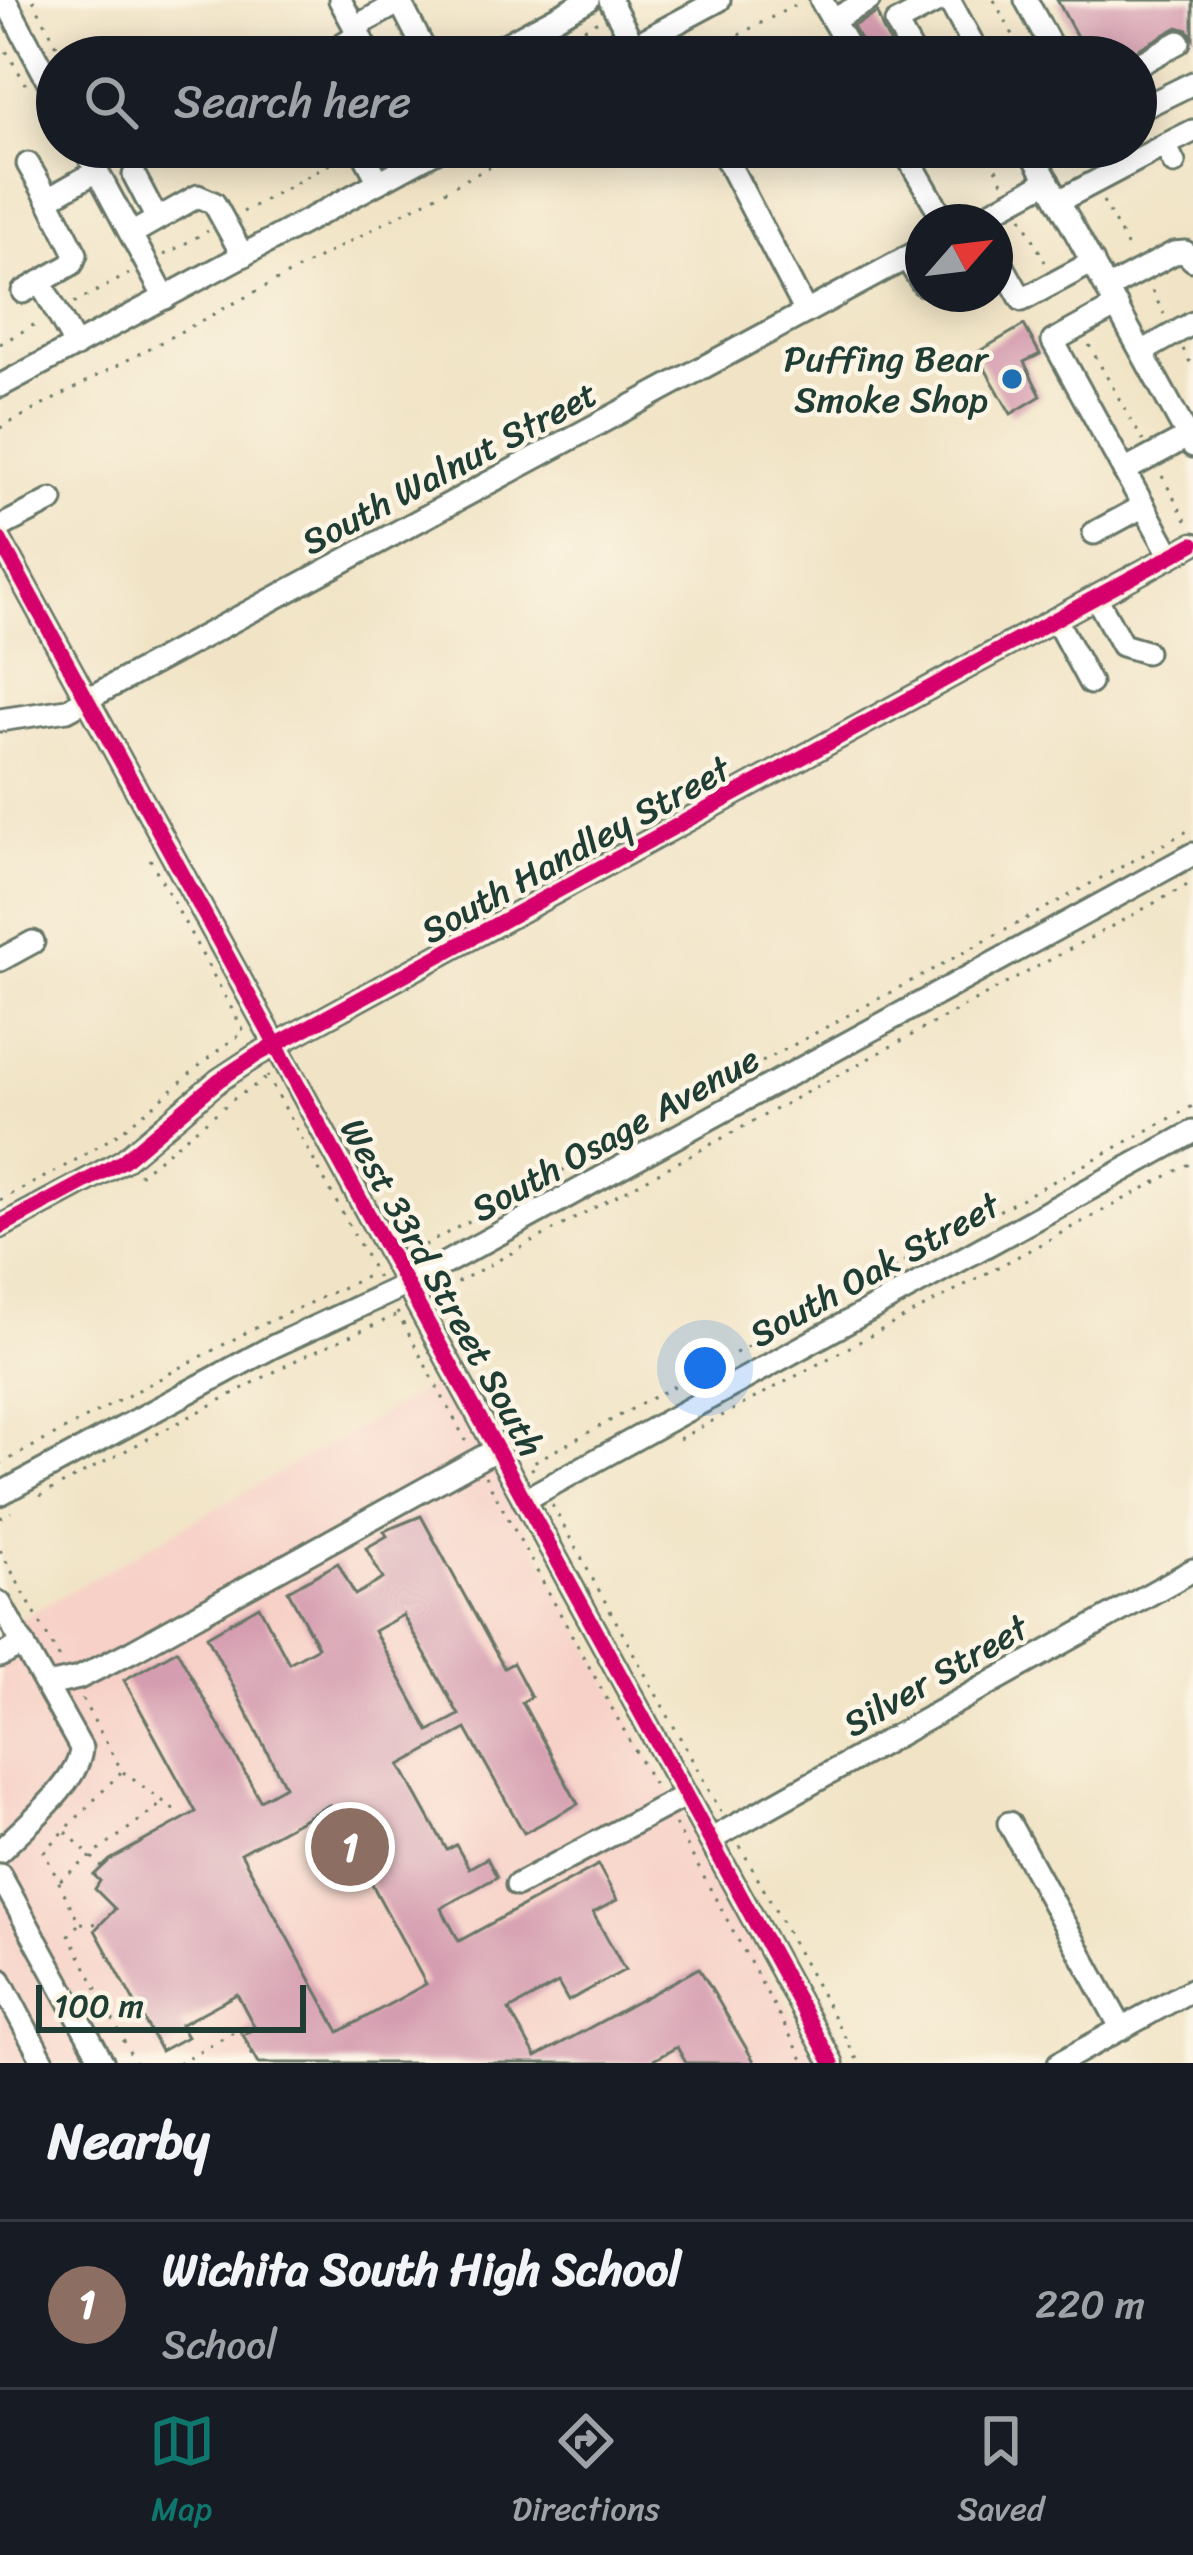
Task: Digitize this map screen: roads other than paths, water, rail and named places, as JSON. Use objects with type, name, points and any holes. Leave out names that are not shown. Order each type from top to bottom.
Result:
[{"type":"street","points":[[5,0],[36,58]]},
{"type":"street","points":[[340,0],[360,36]]},
{"type":"street","points":[[527,36],[588,0]]},
{"type":"street","points":[[653,36],[719,0]]},
{"type":"street","points":[[827,10],[869,0]]},
{"type":"street","points":[[881,0],[903,36]]},
{"type":"street","points":[[1025,0],[1045,36]]},
{"type":"street","points":[[350,36],[399,1],[417,36]]},
{"type":"street","points":[[896,23],[955,3],[970,36]]},
{"type":"street","points":[[613,6],[629,36]]},
{"type":"street","points":[[660,32],[662,36]]},
{"type":"street","points":[[1157,54],[1179,42]]},
{"type":"street","points":[[1157,101],[1193,83]]},
{"type":"street","points":[[1157,156],[1170,154],[1193,131]]},
{"type":"street","points":[[28,164],[76,254],[72,264],[31,287],[58,313],[76,346]]},
{"type":"street","points":[[95,168],[165,298]]},
{"type":"street","points":[[371,168],[379,182]]},
{"type":"street","points":[[0,386],[401,168]]},
{"type":"street","points":[[731,168],[806,312]]},
{"type":"street","points":[[914,168],[935,204]]},
{"type":"street","points":[[1000,204],[1043,173],[1076,168]]},
{"type":"street","points":[[48,199],[97,171]]},
{"type":"street","points":[[1043,173],[1191,439],[1124,471]]},
{"type":"street","points":[[134,176],[157,219]]},
{"type":"street","points":[[131,234],[198,196],[214,203],[243,256]]},
{"type":"street","points":[[1171,556],[1053,340],[1174,253],[1184,252],[1193,260]]},
{"type":"street","name":"South Walnut Street","points":[[0,720],[67,710],[87,700],[905,258]]},
{"type":"street","points":[[1013,284],[1022,300],[1093,262]]},
{"type":"street","points":[[1142,352],[1193,323]]},
{"type":"street","points":[[0,527],[52,500]]},
{"type":"street","points":[[1094,533],[1144,506]]},
{"type":"street","name":"West 33rd Street South","points":[[0,540],[266,1050],[404,1294],[487,1455],[534,1494],[676,1801],[720,1834],[832,2063]]},
{"type":"street","name":"South Handley Street","points":[[0,1227],[144,1147],[219,1080],[266,1050],[1193,544]]},
{"type":"street","points":[[1096,597],[1122,645],[1145,652]]},
{"type":"street","points":[[1056,620],[1090,682]]},
{"type":"street","name":"South Osage Avenue","points":[[9,1501],[272,1346],[404,1294],[1193,854]]},
{"type":"street","points":[[0,960],[33,942]]},
{"type":"street","name":"South Oak Street","points":[[534,1494],[1193,1132]]},
{"type":"street","points":[[48,1685],[79,1678],[132,1651],[487,1455]]},
{"type":"street","name":"Silver Street","points":[[720,1834],[1193,1570]]},
{"type":"street","points":[[0,1603],[81,1748],[81,1763],[0,1851]]},
{"type":"street","points":[[0,1657],[24,1644]]},
{"type":"street","points":[[517,1885],[676,1801]]},
{"type":"street","points":[[1010,1823],[1122,2029]]},
{"type":"street","points":[[0,1875],[103,2063]]},
{"type":"street","points":[[0,1980],[44,2063]]},
{"type":"street","points":[[1059,2063],[1193,1990]]},
{"type":"place","name":"Puffing Bear Smoke Shop","points":[[1012,379]]},
{"type":"place","name":"Wichita South High School","points":[[350,1847]]}]
